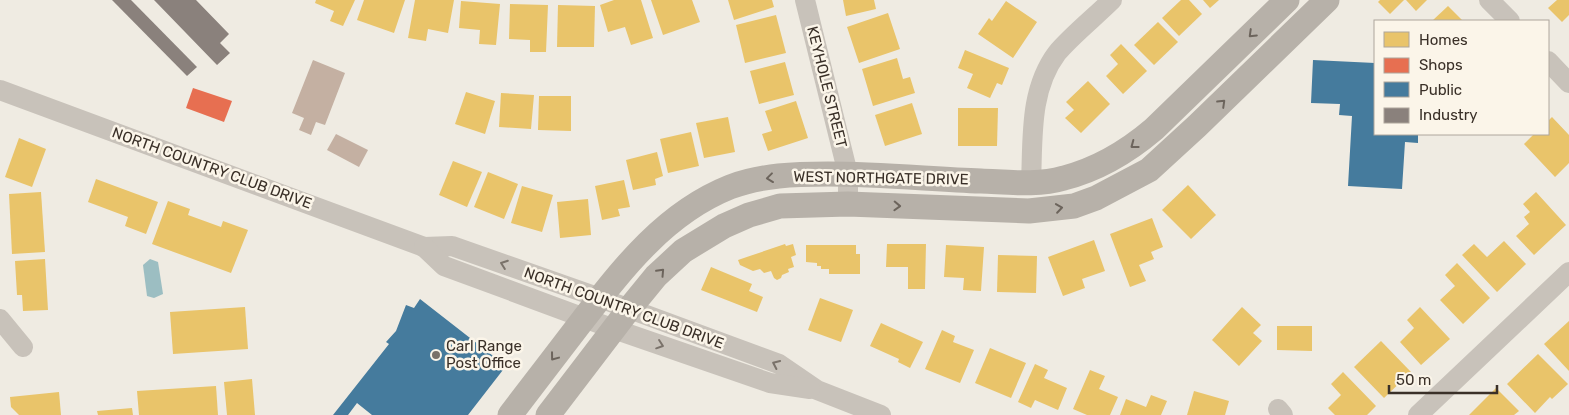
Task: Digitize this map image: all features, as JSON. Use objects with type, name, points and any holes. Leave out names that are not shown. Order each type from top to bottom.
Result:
[{"type":"main road","name":"WEST NORTHGATE DRIVE","points":[[510,415],[634,256],[662,228],[701,202],[730,187],[761,179],[796,174],[848,174],[1031,183],[1063,179],[1110,161],[1132,148],[1287,0]]},
{"type":"main road","name":"WEST NORTHGATE DRIVE","points":[[548,415],[629,309],[669,263],[683,251],[724,226],[749,215],[780,206],[848,204],[1029,212],[1074,206],[1109,192],[1149,170],[1328,0]]},
{"type":"main road","points":[[1177,107],[1197,126]]},
{"type":"street","name":"KEYHOLE STREET","points":[[805,0],[848,174],[848,204]]},
{"type":"street","points":[[1031,183],[1036,101],[1049,66],[1058,52],[1112,0]]},
{"type":"street","points":[[1489,0],[1509,20]]},
{"type":"street","points":[[1549,62],[1569,83]]},
{"type":"street","name":"NORTH COUNTRY CLUB DRIVE","points":[[0,90],[424,247],[452,246],[600,298],[779,364],[817,390],[839,408],[882,415]]},
{"type":"street","name":"NORTH COUNTRY CLUB DRIVE","points":[[424,247],[444,266],[614,329],[770,383],[817,390]]},
{"type":"street","points":[[1418,415],[1569,272]]},
{"type":"street","points":[[0,319],[23,347]]},
{"type":"water","points":[[150,259],[158,262],[163,294],[154,298],[147,296],[143,265]]},
{"type":"building: Homes","points":[[316,0],[355,0],[343,26],[330,21],[334,11],[315,3]]},
{"type":"building: Homes","points":[[364,0],[405,0],[394,33],[357,20]]},
{"type":"building: Homes","points":[[415,0],[454,0],[448,33],[428,29],[426,41],[408,38]]},
{"type":"building: Homes","points":[[614,0],[641,0],[653,38],[631,45],[625,27],[608,32],[600,5]]},
{"type":"building: Homes","points":[[651,0],[692,0],[700,22],[663,35]]},
{"type":"building: Homes","points":[[728,0],[772,0],[774,7],[734,20]]},
{"type":"building: Homes","points":[[843,0],[874,0],[876,9],[846,16]]},
{"type":"building: Homes","points":[[1181,0],[1189,0],[1202,14],[1179,36],[1162,18]]},
{"type":"building: Homes","points":[[1203,0],[1219,0],[1210,8]]},
{"type":"building: Homes","points":[[1380,0],[1404,0],[1390,14],[1378,2]]},
{"type":"building: Homes","points":[[1406,0],[1427,0],[1416,11]]},
{"type":"building: Homes","points":[[1557,0],[1569,0],[1569,15],[1562,22],[1548,8]]},
{"type":"building: Homes","points":[[461,1],[500,4],[496,45],[479,44],[480,30],[459,28]]},
{"type":"building: Homes","points":[[1006,1],[1037,22],[1013,58],[978,34],[989,18],[992,21]]},
{"type":"building: Homes","points":[[510,4],[548,5],[546,52],[530,52],[530,40],[509,39]]},
{"type":"building: Homes","points":[[558,5],[595,6],[594,47],[557,47]]},
{"type":"building: Homes","points":[[1448,6],[1462,20],[1433,20]]},
{"type":"building: Homes","points":[[888,13],[900,49],[859,63],[847,27]]},
{"type":"building: Homes","points":[[776,15],[786,53],[745,63],[736,25]]},
{"type":"building: Homes","points":[[1158,22],[1178,42],[1154,65],[1134,45]]},
{"type":"building: Homes","points":[[1121,44],[1147,71],[1123,94],[1106,76],[1118,64],[1110,55]]},
{"type":"building: Homes","points":[[965,50],[1009,68],[1002,85],[997,83],[990,98],[967,88],[973,74],[958,68]]},
{"type":"building: Homes","points":[[897,58],[903,79],[910,77],[915,93],[873,106],[862,69]]},
{"type":"building: Homes","points":[[785,62],[794,95],[759,104],[750,71]]},
{"type":"building: Homes","points":[[1088,81],[1110,104],[1081,133],[1065,118],[1074,110],[1066,102]]},
{"type":"building: Homes","points":[[466,92],[495,101],[485,134],[455,124]]},
{"type":"building: Homes","points":[[501,93],[534,95],[531,129],[499,127]]},
{"type":"building: Homes","points":[[539,96],[571,96],[571,131],[538,130]]},
{"type":"building: Homes","points":[[796,101],[808,138],[768,151],[762,134],[772,131],[765,111]]},
{"type":"building: Homes","points":[[912,103],[922,134],[885,146],[875,115]]},
{"type":"building: Homes","points":[[958,108],[998,108],[997,146],[958,146]]},
{"type":"building: Homes","points":[[728,117],[735,152],[704,158],[696,123]]},
{"type":"building: Homes","points":[[1552,117],[1569,135],[1569,163],[1555,177],[1524,144],[1533,135],[1549,135],[1549,120]]},
{"type":"building: Homes","points":[[691,132],[699,166],[668,173],[660,139]]},
{"type":"building: Homes","points":[[19,138],[46,149],[32,187],[5,177]]},
{"type":"building: Homes","points":[[657,152],[663,176],[655,179],[656,185],[633,190],[626,160]]},
{"type":"building: Homes","points":[[453,161],[482,172],[467,207],[439,195]]},
{"type":"building: Homes","points":[[488,172],[518,184],[504,219],[474,207]]},
{"type":"building: Homes","points":[[96,179],[158,202],[146,234],[125,226],[128,217],[88,202]]},
{"type":"building: Homes","points":[[624,180],[630,207],[618,209],[620,216],[602,220],[595,186]]},
{"type":"building: Homes","points":[[1188,185],[1216,215],[1191,239],[1162,210]]},
{"type":"building: Homes","points":[[522,186],[553,195],[542,232],[511,223]]},
{"type":"building: Homes","points":[[41,192],[45,252],[12,254],[9,194]]},
{"type":"building: Homes","points":[[1536,192],[1566,225],[1534,255],[1516,236],[1529,224],[1524,217],[1530,212],[1523,204]]},
{"type":"building: Homes","points":[[588,199],[591,235],[560,238],[557,202]]},
{"type":"building: Homes","points":[[168,201],[190,209],[188,215],[221,227],[223,221],[248,230],[231,273],[152,244]]},
{"type":"building: Homes","points":[[1152,218],[1163,247],[1151,252],[1154,259],[1139,265],[1146,281],[1130,287],[1110,234]]},
{"type":"building: Homes","points":[[1094,240],[1105,271],[1082,279],[1085,288],[1063,296],[1048,257]]},
{"type":"building: Homes","points":[[1504,241],[1526,264],[1497,292],[1462,255],[1474,244],[1487,257]]},
{"type":"building: Homes","points":[[785,244],[786,246],[793,244],[796,255],[791,257],[794,267],[788,269],[789,272],[777,280],[771,271],[764,273],[760,269],[753,271],[740,265],[738,260]]},
{"type":"building: Homes","points":[[887,244],[926,244],[925,289],[908,289],[908,267],[886,267]]},
{"type":"building: Homes","points":[[806,245],[856,245],[856,254],[860,254],[860,274],[829,274],[829,269],[821,269],[821,266],[817,266],[817,263],[806,262]]},
{"type":"building: Homes","points":[[946,245],[984,247],[981,291],[963,290],[964,278],[944,277]]},
{"type":"building: Homes","points":[[998,255],[1037,256],[1036,293],[997,292]]},
{"type":"building: Homes","points":[[45,259],[48,310],[23,311],[22,295],[17,295],[15,261]]},
{"type":"building: Homes","points":[[1457,263],[1490,298],[1463,324],[1440,300],[1455,286],[1445,275]]},
{"type":"building: Homes","points":[[711,267],[752,284],[749,291],[763,297],[757,312],[701,290]]},
{"type":"building: Homes","points":[[820,298],[853,310],[841,342],[808,330]]},
{"type":"building: Homes","points":[[245,307],[248,349],[173,354],[170,312]]},
{"type":"building: Homes","points":[[1242,307],[1261,325],[1253,333],[1262,341],[1239,366],[1212,340]]},
{"type":"building: Homes","points":[[1420,307],[1450,339],[1421,365],[1400,342],[1414,328],[1407,320]]},
{"type":"building: Homes","points":[[1569,321],[1569,371],[1544,344]]},
{"type":"building: Homes","points":[[881,323],[923,342],[910,368],[898,362],[899,359],[870,346]]},
{"type":"building: Homes","points":[[1277,326],[1312,326],[1312,351],[1277,350]]},
{"type":"building: Homes","points":[[942,330],[955,336],[953,342],[974,350],[960,383],[925,369]]},
{"type":"building: Homes","points":[[1381,341],[1411,372],[1384,398],[1354,367]]},
{"type":"building: Homes","points":[[990,348],[1026,363],[1011,398],[975,383]]},
{"type":"building: Homes","points":[[1538,354],[1568,384],[1552,399],[1550,397],[1535,413],[1507,384]]},
{"type":"building: Homes","points":[[1035,364],[1048,370],[1044,378],[1067,388],[1058,410],[1035,400],[1031,408],[1018,402]]},
{"type":"building: Homes","points":[[1090,370],[1105,376],[1099,389],[1118,397],[1110,415],[1087,415],[1073,409]]},
{"type":"building: Homes","points":[[1343,372],[1376,406],[1367,415],[1335,415],[1328,408],[1341,395],[1331,384]]},
{"type":"building: Homes","points":[[252,379],[255,415],[227,415],[224,382]]},
{"type":"building: Homes","points":[[216,386],[218,415],[139,415],[137,391]]},
{"type":"building: Homes","points":[[1496,388],[1519,411],[1514,415],[1469,415]]},
{"type":"building: Homes","points":[[1194,391],[1229,401],[1225,415],[1187,415]]},
{"type":"building: Homes","points":[[59,392],[61,415],[19,415],[11,407],[10,397]]},
{"type":"building: Homes","points":[[1151,395],[1167,401],[1161,415],[1120,415],[1126,399],[1146,407]]},
{"type":"building: Homes","points":[[132,408],[133,415],[98,415],[97,411]]},
{"type":"building: Shops","points":[[193,88],[232,101],[224,122],[186,108]]},
{"type":"building: Public","points":[[1313,60],[1374,63],[1374,135],[1418,135],[1418,143],[1405,142],[1402,189],[1348,186],[1352,116],[1339,115],[1340,104],[1311,103]]},
{"type":"building: Public","name":"Carl Range Post Office","points":[[420,299],[506,366],[468,415],[372,415],[357,403],[348,415],[333,415],[389,344],[386,342],[396,331],[406,305],[414,308]]},
{"type":"building: Industry","points":[[112,0],[131,0],[197,67],[187,76]]},
{"type":"building: Industry","points":[[154,0],[196,0],[229,34],[220,43],[230,53],[217,65]]},
{"type":"building: Other","points":[[313,60],[345,73],[325,125],[316,122],[311,135],[299,130],[304,118],[292,113]]},
{"type":"building: Other","points":[[336,134],[368,150],[359,167],[327,150]]},
{"type":"place","name":"Carl Range Post Office","points":[[436,355]]}]
